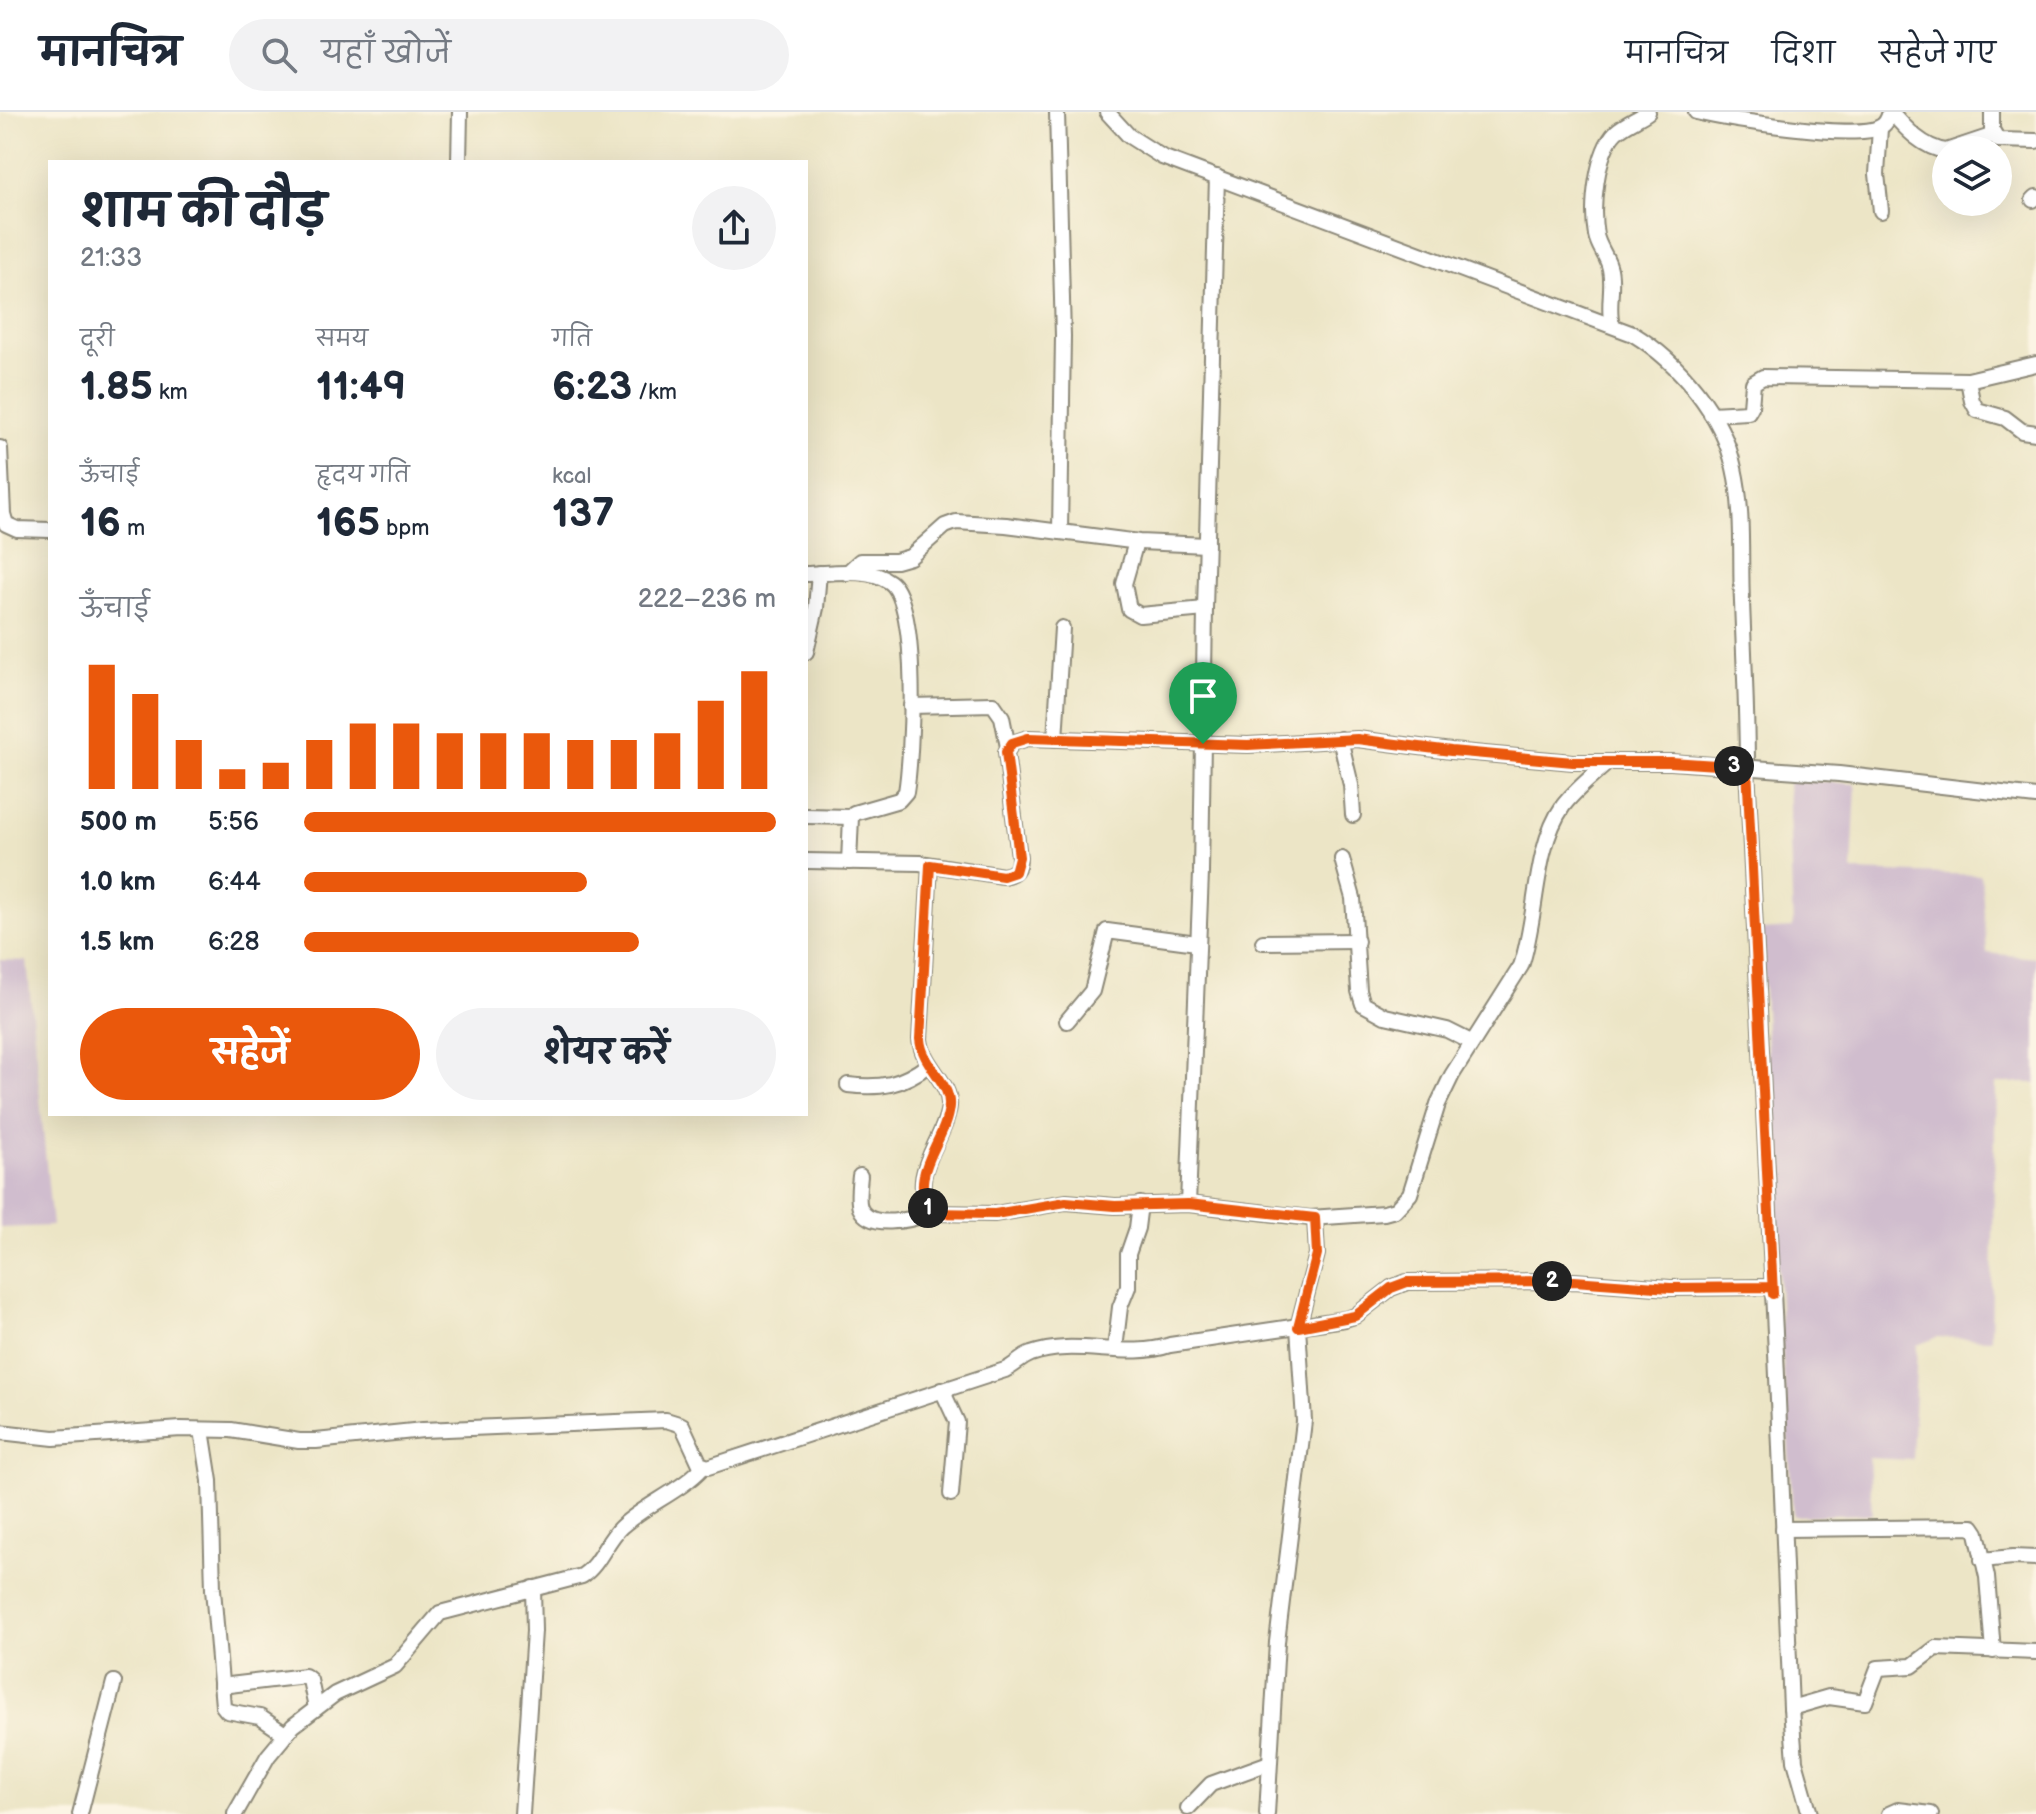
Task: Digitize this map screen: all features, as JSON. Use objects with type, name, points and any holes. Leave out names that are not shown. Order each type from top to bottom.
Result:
[{"type":"street","points":[[459,160],[460,112]]},
{"type":"street","points":[[1057,112],[1063,336],[1060,532]]},
{"type":"street","points":[[1107,112],[1129,136],[1146,148],[1612,325],[1647,342],[1666,359],[1711,414],[1725,441],[1737,484],[1770,1289],[1791,1708],[1795,1761],[1810,1814]]},
{"type":"street","points":[[1612,325],[1608,299],[1610,271],[1596,235],[1599,170],[1608,143],[1616,133],[1648,112]]},
{"type":"street","points":[[1696,112],[1765,125],[1854,131],[1880,128],[1891,112],[1918,139],[1932,147]]},
{"type":"street","points":[[1992,112],[1994,135]]},
{"type":"street","points":[[1880,128],[1877,174],[1881,211]]},
{"type":"street","points":[[1994,135],[2003,141],[2036,141]]},
{"type":"street","points":[[1188,1204],[1196,1059],[1217,177]]},
{"type":"street","points":[[1711,414],[1750,410],[1753,383],[1763,377],[1968,380],[2036,364]]},
{"type":"street","points":[[1968,380],[1977,410],[2005,418],[2022,431],[2036,433]]},
{"type":"street","points":[[0,448],[6,524],[17,529],[48,530]]},
{"type":"street","points":[[847,573],[860,561],[896,561],[910,557],[945,526],[956,522],[1136,542],[1207,545]]},
{"type":"street","points":[[1136,542],[1124,584],[1129,609],[1140,615],[1205,609]]},
{"type":"street","points":[[808,644],[814,620],[813,574],[847,573],[882,577],[892,583],[903,598],[910,654],[907,786],[904,797],[854,813],[851,817],[849,862]]},
{"type":"street","points":[[1055,739],[1062,628]]},
{"type":"street","points":[[808,861],[930,865],[1003,876],[1012,874],[1018,868],[1006,760],[1008,747],[1002,717],[993,704],[911,706]]},
{"type":"street","points":[[1008,747],[1018,739],[1248,745],[1340,739],[1382,741],[1512,757],[1607,763],[1671,762],[1884,778],[2036,797]]},
{"type":"street","points":[[1340,739],[1351,785],[1353,815]]},
{"type":"street","points":[[860,1176],[860,1206],[864,1213],[875,1219],[896,1222],[931,1213],[995,1214],[1066,1202],[1115,1206],[1188,1204],[1315,1218],[1395,1210],[1410,1194],[1438,1104],[1471,1042],[1511,986],[1521,966],[1528,947],[1544,853],[1559,814],[1570,798],[1607,763]]},
{"type":"street","points":[[808,816],[851,817]]},
{"type":"street","points":[[1342,859],[1353,898],[1359,991],[1363,1004],[1385,1016],[1447,1030],[1471,1042]]},
{"type":"street","points":[[930,865],[920,1039],[924,1059],[945,1089],[949,1106],[925,1171],[926,1203],[931,1213]]},
{"type":"street","points":[[1067,1021],[1092,991],[1107,931],[1197,943]]},
{"type":"street","points":[[1263,942],[1357,941]]},
{"type":"street","points":[[848,1085],[878,1087],[899,1083],[928,1065]]},
{"type":"street","points":[[1115,1349],[1120,1307],[1128,1287],[1128,1254],[1137,1228],[1140,1204]]},
{"type":"street","points":[[1267,1814],[1278,1629],[1304,1421],[1298,1327],[1317,1254],[1315,1218]]},
{"type":"street","points":[[235,1814],[268,1756],[285,1734],[335,1694],[395,1666],[440,1613],[587,1572],[619,1529],[688,1482],[703,1467],[1005,1370],[1035,1352],[1156,1350],[1170,1345],[1298,1327],[1355,1316],[1391,1288],[1407,1282],[1574,1281],[1670,1288],[1770,1289]]},
{"type":"street","points":[[942,1390],[957,1422],[951,1494]]},
{"type":"street","points":[[0,1432],[54,1438],[231,1430],[316,1441],[423,1430],[666,1420],[682,1425],[703,1467]]},
{"type":"street","points":[[202,1430],[210,1481],[213,1589],[224,1709],[260,1717],[285,1734]]},
{"type":"street","points":[[1783,1529],[1970,1525],[1977,1533],[1988,1585],[1993,1651]]},
{"type":"street","points":[[1982,1560],[2036,1558]]},
{"type":"street","points":[[522,1814],[534,1631],[533,1588]]},
{"type":"street","points":[[1791,1708],[1829,1697],[1865,1702],[1878,1668],[1912,1666],[1936,1648],[2036,1652]]},
{"type":"street","points":[[221,1686],[305,1676],[310,1680],[316,1708]]},
{"type":"street","points":[[80,1814],[114,1682]]},
{"type":"street","points":[[1188,1808],[1206,1787],[1215,1782],[1269,1763]]},
{"type":"street","points":[[1889,1814],[1898,1810],[1931,1814]]},
{"type":"shaded area","points":[[1788,779],[1856,784],[1852,871],[1981,875],[1987,953],[2036,958],[2036,1083],[1996,1083],[1991,1339],[1938,1337],[1917,1345],[1912,1460],[1869,1458],[1872,1514],[1793,1516],[1761,930],[1793,928]]},
{"type":"shaded area","points":[[0,960],[27,961],[52,1226],[0,1228]]},
{"type":"route","points":[[1018,739],[1203,744],[1248,745],[1357,739],[1573,762],[1671,762],[1747,767],[1773,1294],[1772,1287],[1670,1288],[1574,1281],[1407,1282],[1391,1288],[1355,1316],[1298,1327],[1317,1254],[1315,1218],[1188,1204],[1115,1206],[1080,1202],[1038,1205],[995,1214],[931,1213],[926,1203],[926,1162],[949,1106],[945,1089],[924,1059],[920,1039],[930,865],[1003,876],[1015,872],[1019,857],[1006,752],[1018,739]]}]
